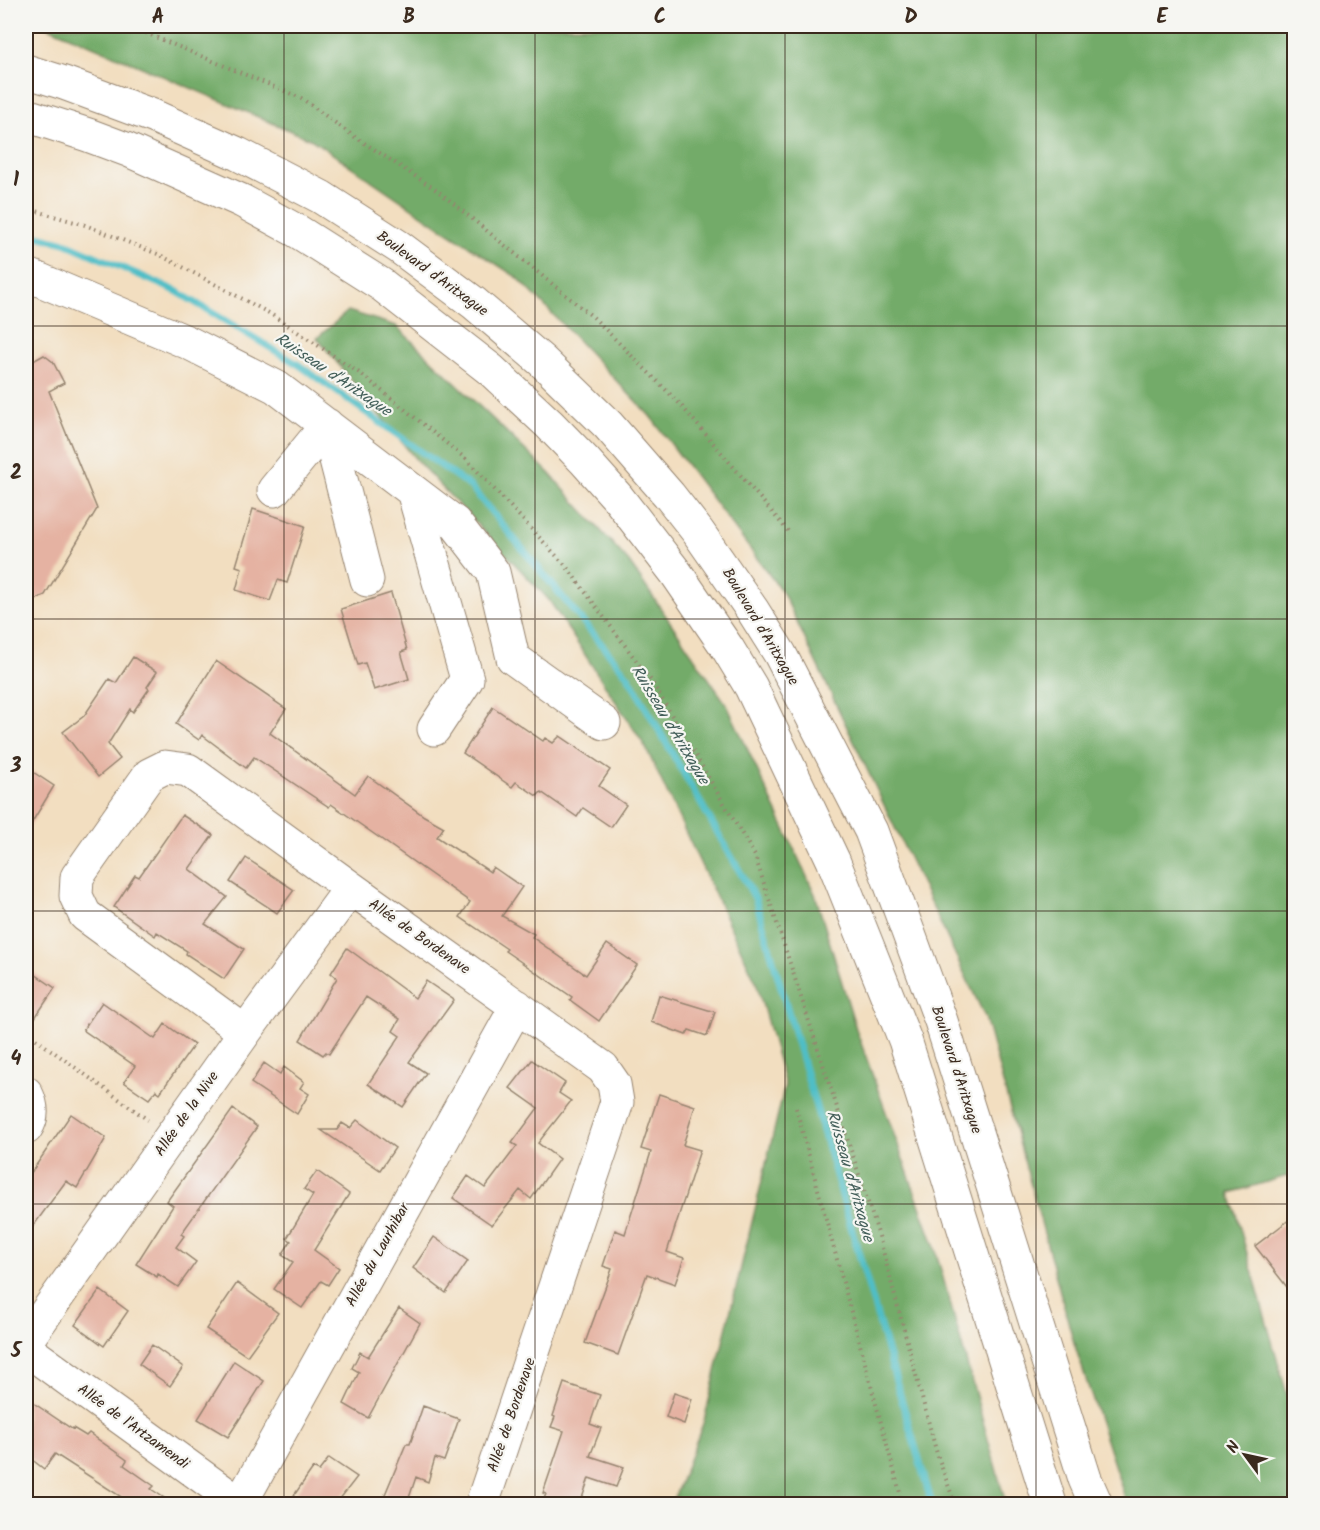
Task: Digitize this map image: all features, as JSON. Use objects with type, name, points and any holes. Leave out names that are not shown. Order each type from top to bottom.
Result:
[{"type":"main road","name":"Boulevard d'Aritxague","points":[[26,71],[153,116],[238,154],[321,197],[399,247],[474,303],[542,361],[615,433],[698,532],[742,594],[780,654],[871,831],[941,1021],[1085,1479],[1096,1504]]},
{"type":"main road","points":[[26,115],[128,150],[232,196],[297,231],[382,285],[491,370],[549,424],[618,498],[676,573],[751,687],[833,860],[904,1040],[1050,1504]]},
{"type":"main road","points":[[26,274],[199,348],[276,387],[455,523],[493,572],[513,658],[604,723]]},
{"type":"main road","points":[[274,489],[327,425]]},
{"type":"main road","points":[[327,425],[367,580]]},
{"type":"main road","points":[[413,491],[467,679],[434,729]]},
{"type":"main road","name":"Allée de Bordenave","points":[[245,1032],[86,915],[76,896],[77,877],[149,776],[165,767],[188,770],[603,1068],[614,1083],[618,1102],[482,1504]]},
{"type":"main road","name":"Allée de la Nive","points":[[26,1341],[245,1032],[351,888]]},
{"type":"main road","name":"Allée du Laurhibar","points":[[240,1504],[517,1006]]},
{"type":"main road","points":[[26,1093],[32,1104],[30,1122],[26,1128]]},
{"type":"main road","name":"Allée de l'Artzamendi","points":[[26,1349],[240,1504]]},
{"type":"path","points":[[129,26],[301,98],[352,135],[438,191],[594,318],[679,403],[788,531]]},
{"type":"path","points":[[26,208],[85,225],[160,255],[269,312],[361,374],[474,467],[566,566],[651,682],[755,856],[879,1236],[937,1454],[955,1504]]},
{"type":"path","points":[[26,1032],[171,1137]]},
{"type":"path","points":[[796,1108],[903,1504]]},
{"type":"green space","points":[[42,26],[1294,26],[1294,1174],[1230,1193],[1294,1419],[1294,1504],[1127,1504],[1074,1343],[985,1017],[783,593],[650,416],[518,278],[312,140]]},
{"type":"green space","points":[[348,311],[396,326],[549,473],[629,562],[727,705],[815,894],[857,1032],[934,1245],[1006,1504],[672,1504],[704,1421],[785,1085],[756,982],[645,746],[549,600],[418,462],[317,338]]},
{"type":"building","points":[[44,355],[53,362],[64,383],[49,391],[97,509],[45,595],[26,604],[26,365]]},
{"type":"building","points":[[253,509],[305,526],[287,583],[278,580],[270,601],[236,590],[242,568],[236,566]]},
{"type":"building","points":[[391,593],[407,650],[401,652],[409,679],[374,690],[365,663],[358,665],[341,609]]},
{"type":"building","points":[[133,657],[157,672],[147,687],[149,689],[133,712],[130,709],[108,744],[120,759],[98,777],[63,732],[84,716],[109,679],[116,683]]},
{"type":"building","points":[[216,661],[286,709],[270,733],[355,794],[368,776],[424,816],[444,827],[437,837],[490,872],[493,867],[522,887],[502,916],[534,934],[532,937],[586,975],[607,944],[637,965],[599,1021],[570,1000],[572,997],[460,917],[470,902],[374,834],[331,804],[329,807],[254,757],[246,768],[202,735],[199,740],[176,724]]},
{"type":"building","points":[[493,707],[543,741],[545,738],[553,743],[560,736],[610,770],[599,786],[626,805],[611,827],[583,808],[577,817],[541,792],[537,796],[516,782],[512,787],[463,753]]},
{"type":"building","points":[[33,772],[54,786],[26,832],[26,783]]},
{"type":"building","points":[[182,815],[213,835],[189,869],[227,897],[205,924],[244,949],[224,979],[186,954],[187,951],[157,932],[155,936],[114,907],[135,875],[139,877]]},
{"type":"building","points":[[246,858],[294,890],[277,913],[230,882]]},
{"type":"building","points":[[347,948],[415,998],[426,981],[454,1000],[409,1062],[426,1073],[403,1107],[368,1084],[400,1036],[393,1031],[400,1019],[366,997],[329,1054],[326,1052],[323,1055],[300,1040],[337,978],[331,973]]},
{"type":"building","points":[[26,968],[55,988],[26,1031]]},
{"type":"building","points":[[659,995],[715,1012],[707,1036],[689,1030],[686,1035],[651,1022]]},
{"type":"building","points":[[102,1002],[155,1039],[165,1024],[194,1045],[160,1093],[156,1090],[149,1099],[124,1082],[135,1066],[83,1030]]},
{"type":"building","points":[[532,1060],[565,1083],[559,1093],[571,1101],[538,1143],[559,1159],[531,1199],[520,1190],[492,1225],[453,1198],[468,1176],[485,1188],[517,1146],[512,1143],[538,1108],[510,1088]]},
{"type":"building","points":[[264,1063],[280,1074],[284,1067],[304,1082],[300,1088],[309,1094],[297,1114],[251,1083]]},
{"type":"building","points":[[659,1094],[695,1106],[683,1145],[700,1150],[667,1252],[684,1258],[675,1284],[647,1274],[618,1355],[585,1343],[612,1269],[603,1266],[615,1230],[625,1234],[651,1152],[641,1149]]},
{"type":"building","points":[[233,1109],[257,1127],[181,1234],[184,1236],[176,1247],[196,1262],[178,1287],[136,1264],[173,1206],[167,1201]]},
{"type":"building","points":[[71,1114],[106,1138],[77,1188],[66,1181],[26,1236],[26,1180]]},
{"type":"building","points":[[357,1120],[395,1148],[380,1170],[321,1130],[337,1130],[342,1123],[350,1128]]},
{"type":"building","points":[[317,1171],[349,1194],[314,1250],[339,1268],[328,1285],[321,1281],[302,1308],[274,1289],[293,1262],[282,1255],[291,1241],[287,1238],[313,1195],[304,1189]]},
{"type":"building","points":[[1294,1216],[1294,1296],[1255,1246]]},
{"type":"building","points":[[434,1237],[468,1261],[446,1293],[413,1268]]},
{"type":"building","points":[[237,1283],[278,1313],[247,1356],[206,1329]]},
{"type":"building","points":[[100,1290],[128,1311],[104,1346],[75,1325]]},
{"type":"building","points":[[399,1308],[420,1323],[368,1418],[344,1404],[359,1372],[352,1368],[360,1352],[368,1357]]},
{"type":"building","points":[[152,1345],[183,1367],[170,1386],[139,1364]]},
{"type":"building","points":[[234,1361],[264,1381],[228,1437],[198,1419]]},
{"type":"building","points":[[564,1383],[600,1395],[590,1424],[601,1428],[590,1456],[624,1467],[616,1487],[589,1478],[580,1504],[542,1504],[546,1494],[543,1493],[564,1431],[551,1427]]},
{"type":"building","points":[[674,1393],[692,1399],[684,1424],[666,1417]]},
{"type":"building","points":[[26,1398],[72,1429],[86,1436],[89,1433],[127,1460],[124,1465],[154,1486],[151,1489],[173,1504],[132,1504],[55,1454],[44,1469],[26,1455]]},
{"type":"building","points":[[423,1406],[459,1419],[444,1461],[435,1458],[428,1482],[416,1477],[407,1504],[381,1504],[406,1444],[410,1444]]},
{"type":"building","points":[[329,1458],[357,1477],[336,1504],[288,1504],[313,1468],[319,1471]]},
{"type":"waterway","name":"Ruisseau d'Aritxague","points":[[26,233],[65,243],[176,291],[299,365],[471,487],[628,676],[755,898],[932,1504]]}]
